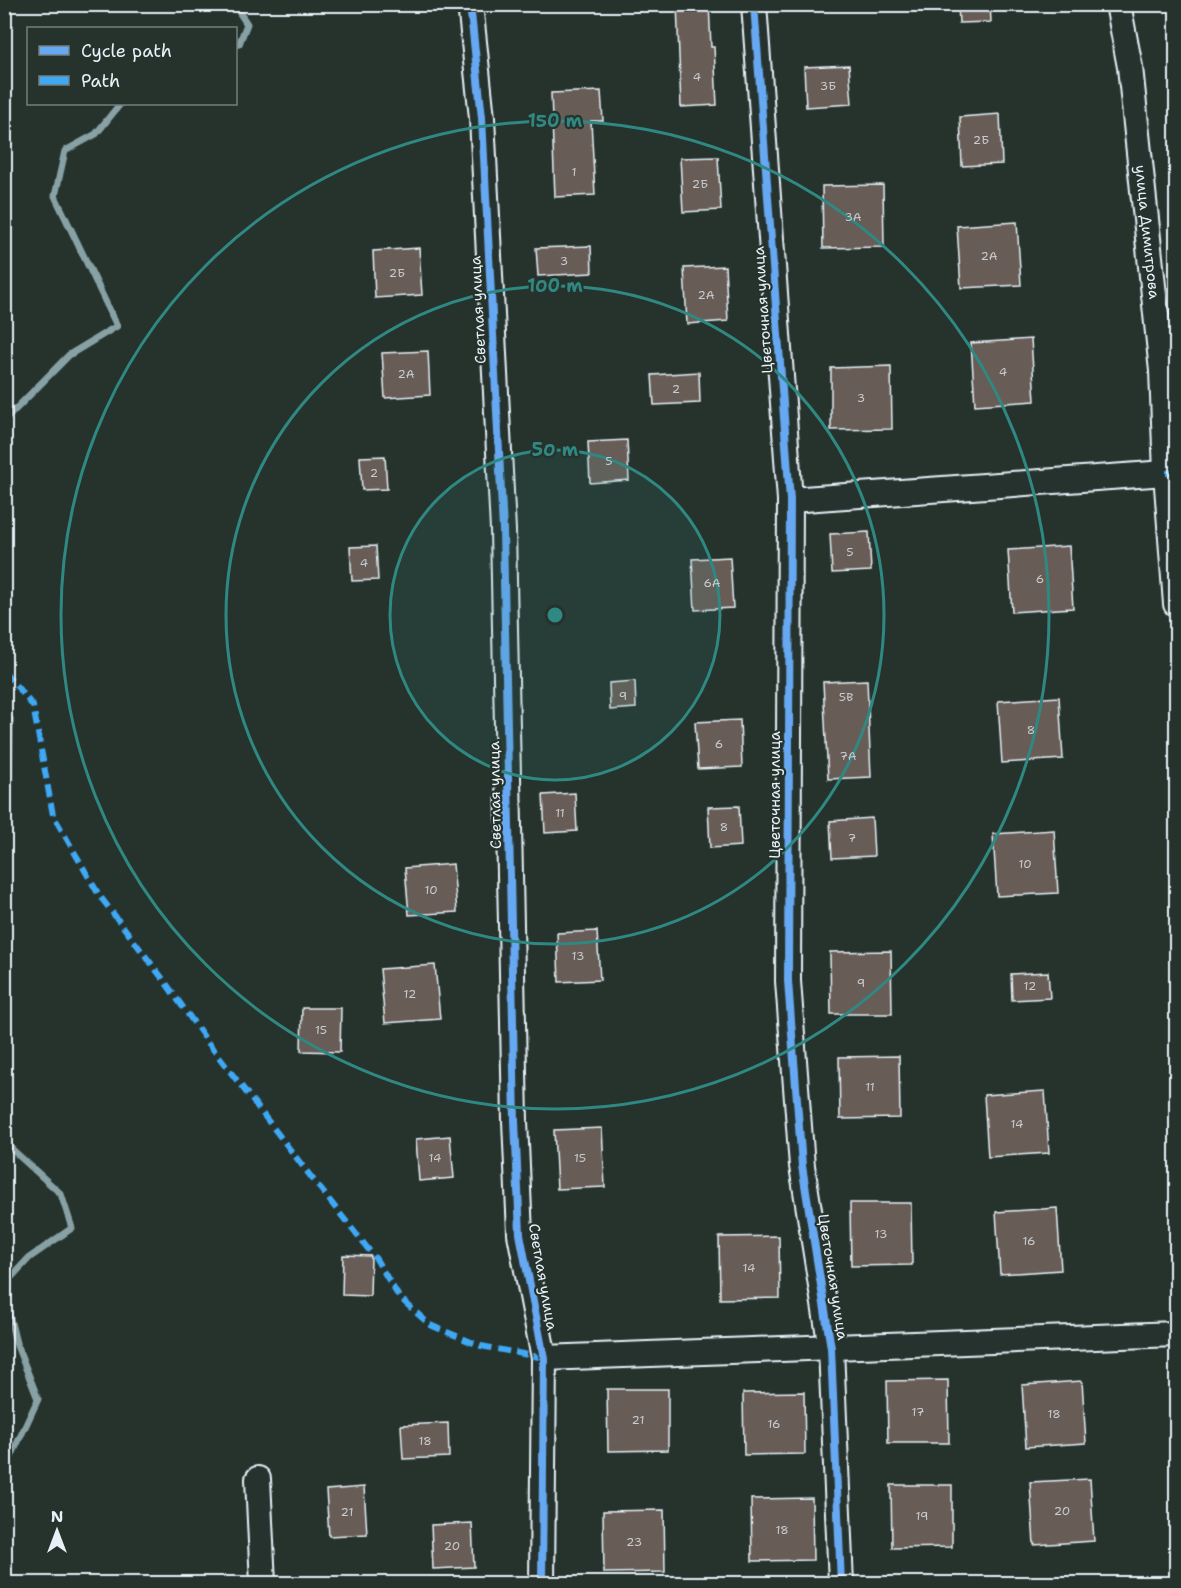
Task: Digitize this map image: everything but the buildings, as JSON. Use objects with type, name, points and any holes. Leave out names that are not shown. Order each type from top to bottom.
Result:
[{"type":"street","name":"Светлая улица","points":[[470,4],[482,118],[503,530],[515,1121],[520,1234],[544,1358],[542,1584]]},
{"type":"street","name":"Цветочная улица","points":[[754,4],[790,500],[788,981],[802,1166],[831,1348],[841,1584]]},
{"type":"street","name":"улица Димитрова","points":[[1118,4],[1130,67],[1162,371],[1166,474],[1176,604]]},
{"type":"street","points":[[790,500],[1166,474]]},
{"type":"street","points":[[544,1358],[1176,1334]]},
{"type":"street","points":[[258,1479],[263,1584]]},
{"type":"waterway","points":[[234,4],[247,24],[237,45]]},
{"type":"waterway","points":[[4,421],[69,355],[117,326],[55,196],[65,151],[96,134],[119,105]]},
{"type":"waterway","points":[[4,711],[10,719],[9,808],[4,812]]},
{"type":"waterway","points":[[4,990],[7,995],[4,1003]]},
{"type":"waterway","points":[[4,1142],[61,1194],[72,1228],[29,1258],[4,1285]]},
{"type":"waterway","points":[[4,1294],[16,1343],[38,1399],[4,1472]]},
{"type":"marked path","points":[[1166,473],[1176,473]]},
{"type":"marked path","points":[[4,671],[33,706],[53,815],[99,895],[209,1044],[376,1259],[399,1297],[430,1325],[481,1346],[544,1358]]},
{"type":"cycle path","points":[[470,4],[482,118],[503,530],[515,1121],[520,1234],[544,1358],[542,1584]]},
{"type":"cycle path","points":[[754,4],[790,500],[788,981],[802,1166],[831,1348],[841,1584]]}]
